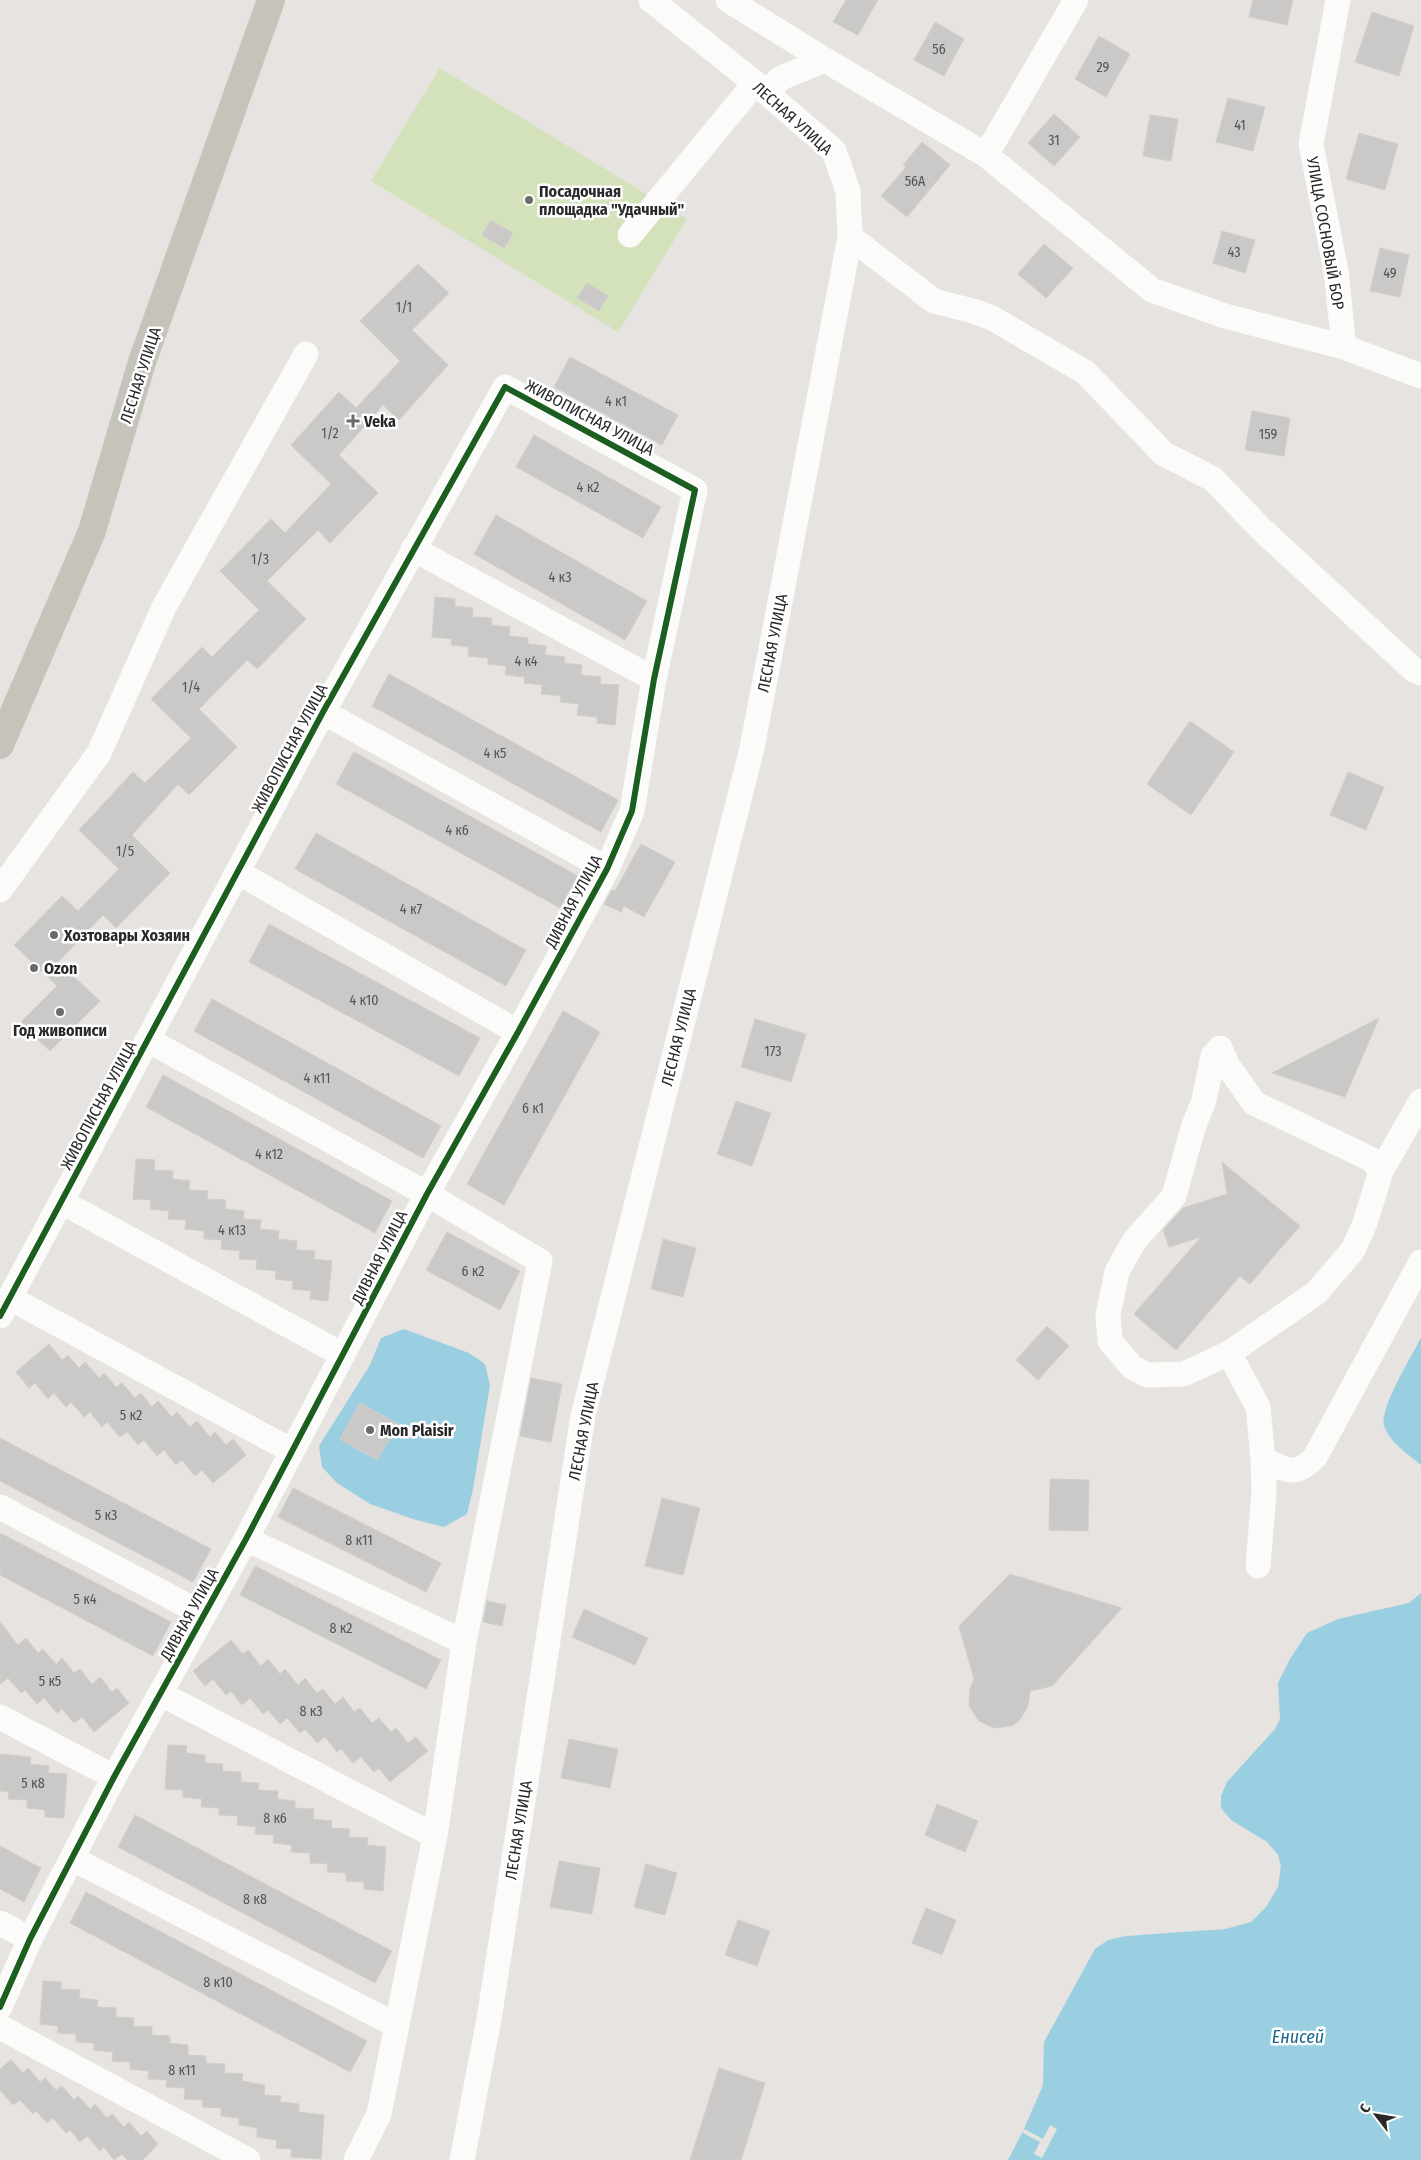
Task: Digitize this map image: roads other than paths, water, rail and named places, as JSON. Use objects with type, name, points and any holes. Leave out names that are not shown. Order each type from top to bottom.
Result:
[{"type":"main road","name":"ЛЕСНАЯ УЛИЦА","points":[[0,745],[92,530],[142,362],[271,0]]},
{"type":"street","name":"ЛЕСНАЯ УЛИЦА","points":[[462,2160],[489,2019],[583,1416],[752,748],[850,236],[848,191],[834,151],[761,88],[651,0]]},
{"type":"street","points":[[728,0],[986,155],[1152,290],[1225,316],[1344,347],[1421,376]]},
{"type":"street","points":[[986,155],[1076,0]]},
{"type":"street","name":"УЛИЦА СОСНОВЫЙ БОР","points":[[1338,0],[1311,144],[1336,271],[1344,347]]},
{"type":"street","points":[[630,235],[761,88],[825,60]]},
{"type":"street","points":[[850,236],[934,301],[992,318],[1085,372],[1164,454],[1213,479],[1269,536],[1414,670],[1421,673]]},
{"type":"street","points":[[0,890],[99,753],[164,607],[306,354]]},
{"type":"street","name":"ЖИВОПИСНАЯ УЛИЦА","points":[[5,1307],[239,873],[323,712],[505,386],[695,490]]},
{"type":"street","name":"ДИВНАЯ УЛИЦА","points":[[0,2007],[30,1939],[114,1778],[246,1538],[427,1194],[607,869],[632,811],[654,679],[695,490]]},
{"type":"street","points":[[413,549],[654,679]]},
{"type":"street","points":[[323,712],[607,869]]},
{"type":"street","points":[[239,873],[518,1032]]},
{"type":"street","points":[[148,1040],[427,1194],[540,1261],[464,1642],[435,1836],[378,2114],[356,2160]]},
{"type":"street","points":[[1381,1171],[1372,1160],[1254,1103],[1228,1066],[1220,1048],[1213,1056],[1204,1100],[1193,1128],[1174,1196],[1135,1240],[1117,1272],[1111,1298],[1110,1341],[1132,1367],[1148,1375],[1184,1374],[1229,1353],[1316,1293],[1353,1250],[1365,1223],[1381,1171],[1421,1101]]},
{"type":"street","points":[[62,1202],[343,1356]]},
{"type":"street","points":[[1263,1459],[1290,1470],[1304,1468],[1315,1457],[1421,1262]]},
{"type":"street","points":[[5,1307],[292,1451]]},
{"type":"street","points":[[1229,1353],[1258,1407],[1264,1493],[1258,1566]]},
{"type":"street","points":[[0,1507],[203,1614]]},
{"type":"street","points":[[246,1538],[464,1642]]},
{"type":"street","points":[[161,1694],[435,1836]]},
{"type":"street","points":[[0,1717],[114,1778]]},
{"type":"street","points":[[73,1859],[396,2025]]},
{"type":"street","points":[[0,1923],[30,1939]]},
{"type":"street","points":[[0,2027],[248,2160]]},
{"type":"water","points":[[404,1329],[469,1353],[485,1364],[490,1385],[473,1489],[467,1514],[444,1527],[416,1520],[370,1504],[337,1483],[322,1467],[319,1446],[370,1365],[381,1338]]},
{"type":"water","points":[[1421,1338],[1421,1465],[1390,1438],[1384,1426],[1384,1418],[1386,1407],[1397,1382]]},
{"type":"water","name":"Енисей","points":[[1421,1593],[1421,2160],[1008,2160],[1043,2085],[1044,2042],[1095,1949],[1108,1940],[1126,1936],[1225,1929],[1251,1922],[1266,1907],[1278,1887],[1281,1866],[1278,1855],[1267,1842],[1231,1820],[1221,1808],[1221,1796],[1227,1782],[1275,1729],[1280,1719],[1278,1683],[1290,1659],[1307,1633],[1338,1619],[1409,1603]]},
{"type":"place","name":"Посадочная площадка \"Удачный\"","points":[[529,200]]},
{"type":"place","name":"Veka","points":[[353,421]]},
{"type":"place","name":"Хозтовары Хозяин","points":[[54,935]]},
{"type":"place","name":"Ozon","points":[[34,968]]},
{"type":"place","name":"Год живописи","points":[[60,1012]]},
{"type":"place","name":"Mon Plaisir","points":[[370,1430]]}]
